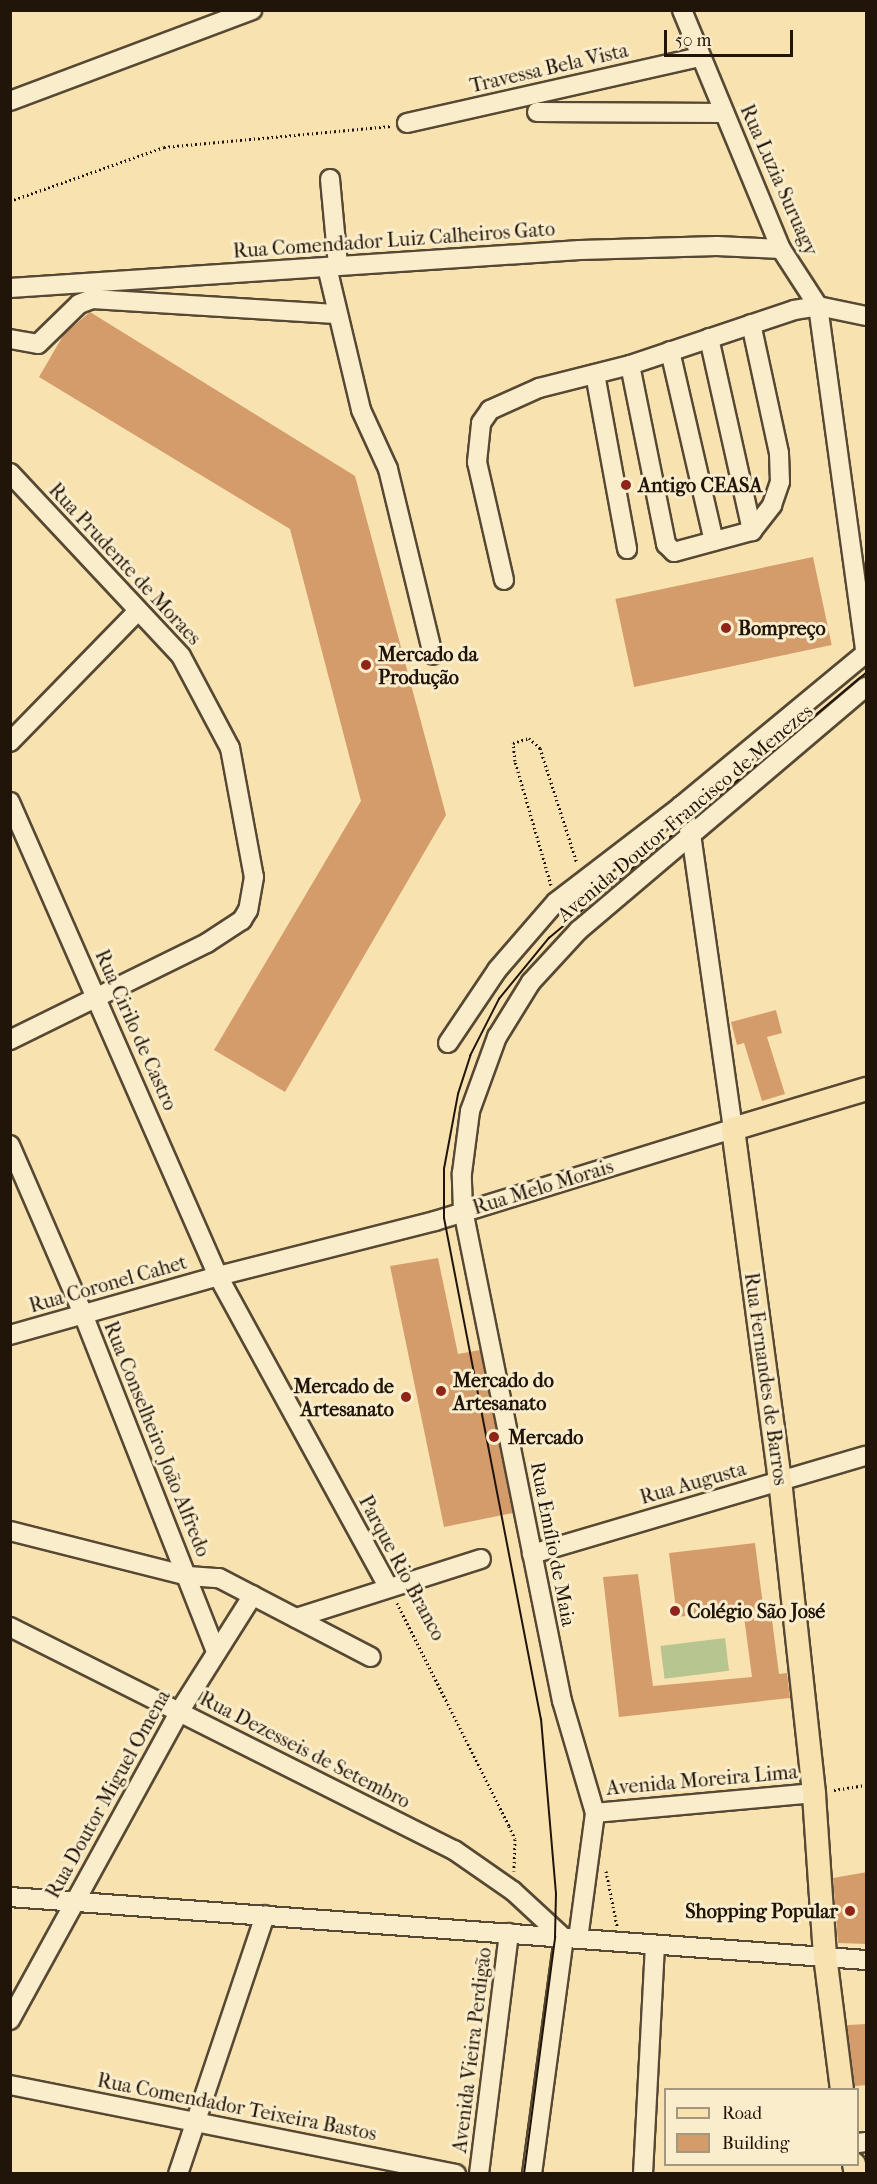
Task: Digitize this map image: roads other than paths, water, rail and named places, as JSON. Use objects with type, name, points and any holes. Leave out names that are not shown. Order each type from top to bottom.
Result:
[{"type":"main road","name":"Rua Melo Morais","points":[[733,1129],[867,1089]]},
{"type":"main road","name":"Rua Fernandes de Barros","points":[[733,1129],[780,1481],[814,1793],[825,1956],[842,2088]]},
{"type":"street","points":[[10,101],[210,18],[252,10]]},
{"type":"street","name":"Rua Luzia Suruagy","points":[[682,10],[781,249],[818,306],[866,654]]},
{"type":"street","name":"Travessa Bela Vista","points":[[407,123],[701,57]]},
{"type":"street","points":[[537,112],[724,113]]},
{"type":"street","points":[[330,179],[336,314],[361,410],[388,469],[433,655]]},
{"type":"street","name":"Rua Comendador Luiz Calheiros Gato","points":[[10,288],[580,250],[717,246],[781,249]]},
{"type":"street","points":[[10,339],[38,344],[79,304],[92,299],[336,314]]},
{"type":"street","points":[[504,580],[477,462],[481,423],[490,410],[509,398],[630,365],[751,324],[818,306],[867,316]]},
{"type":"street","points":[[630,365],[666,544],[674,552],[752,531],[772,505],[780,482],[779,453],[751,324]]},
{"type":"street","points":[[709,338],[752,531]]},
{"type":"street","points":[[670,351],[714,541]]},
{"type":"street","points":[[595,374],[627,549]]},
{"type":"street","name":"Rua Prudente de Moraes","points":[[10,473],[181,656],[226,738],[244,806],[254,877],[248,910],[242,920],[207,943],[10,1040]]},
{"type":"street","points":[[10,742],[138,611]]},
{"type":"street","points":[[448,1042],[497,970],[556,902],[681,806],[866,654]]},
{"type":"street","name":"Avenida Doutor Francisco de Menezes","points":[[463,1211],[462,1173],[470,1111],[497,1037],[531,982],[579,930],[867,687]]},
{"type":"street","name":"Rua Cirilo de Castro","points":[[10,802],[98,998],[218,1276]]},
{"type":"street","name":"Rua Fernandes de Barros","points":[[681,806],[691,835],[733,1129]]},
{"type":"street","name":"Rua Melo Morais","points":[[218,1276],[463,1211],[733,1129]]},
{"type":"street","name":"Rua Conselheiro João Alfredo","points":[[10,1145],[83,1314],[216,1652]]},
{"type":"street","name":"Rua Emílio de Maia","points":[[463,1211],[562,1701],[595,1813],[565,1938]]},
{"type":"street","name":"Rua Coronel Cahet","points":[[10,1335],[218,1276]]},
{"type":"street","name":"Parque Rio Branco","points":[[218,1276],[388,1586]]},
{"type":"street","name":"Rua Augusta","points":[[532,1554],[867,1456]]},
{"type":"street","points":[[10,1531],[188,1576],[219,1578],[371,1657]]},
{"type":"street","points":[[296,1618],[388,1586],[482,1559]]},
{"type":"street","name":"Rua Doutor Miguel Omena","points":[[10,2020],[178,1712],[254,1595]]},
{"type":"street","name":"Rua Dezesseis de Setembro","points":[[10,1627],[454,1850],[513,1891],[565,1938]]},
{"type":"street","name":"Avenida Moreira Lima","points":[[595,1813],[814,1793]]},
{"type":"street","points":[[10,1897],[867,1960]]},
{"type":"street","points":[[178,2174],[265,1915]]},
{"type":"street","name":"Avenida Vieira Perdigão","points":[[479,2174],[509,1933]]},
{"type":"street","points":[[532,2174],[565,1938]]},
{"type":"street","points":[[642,2174],[655,1945]]},
{"type":"street","name":"Rua Comendador Teixeira Bastos","points":[[10,2085],[456,2174]]},
{"type":"tram line","points":[[524,2174],[555,1937],[556,1894],[541,1720],[444,1218],[444,1169],[458,1094],[470,1056],[499,999],[549,938],[866,673]]},
{"type":"place","name":"Antigo CEASA","points":[[626,485]]},
{"type":"place","name":"Bompreço","points":[[726,628]]},
{"type":"place","name":"Mercado da Produção","points":[[366,665]]},
{"type":"place","name":"Mercado do Artesanato","points":[[441,1391]]},
{"type":"place","name":"Mercado de Artesanato","points":[[406,1397]]},
{"type":"place","name":"Mercado","points":[[494,1437]]},
{"type":"place","name":"Colégio São José","points":[[675,1611]]},
{"type":"place","name":"Shopping Popular","points":[[850,1911]]}]
